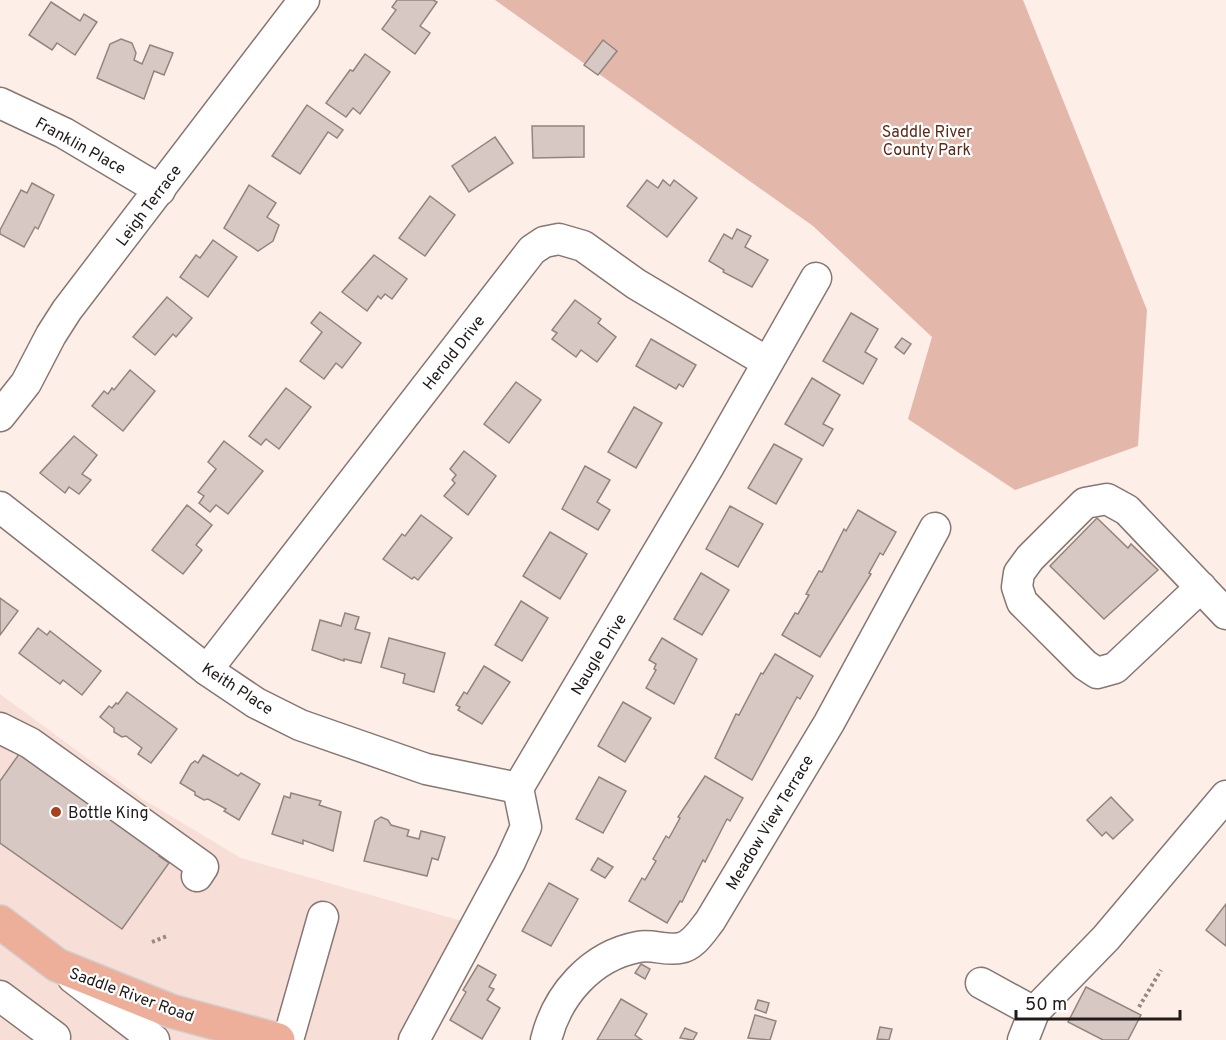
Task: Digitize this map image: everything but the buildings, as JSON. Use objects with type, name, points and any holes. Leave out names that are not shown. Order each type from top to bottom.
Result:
[{"type":"main road","name":"Saddle River Road","points":[[0,922],[57,965],[89,984],[171,1011],[278,1040]]},
{"type":"street","name":"Leigh Terrace","points":[[0,416],[26,383],[51,335],[68,310],[304,0]]},
{"type":"street","name":"Franklin Place","points":[[0,104],[64,133],[160,190]]},
{"type":"street","name":"Herold Drive","points":[[207,670],[532,250],[544,242],[559,239],[583,246],[636,284],[767,362]]},
{"type":"street","name":"Naugle Drive","points":[[518,788],[816,278]]},
{"type":"street","points":[[1201,587],[1115,668],[1097,673],[1084,665],[1022,602],[1017,587],[1019,573],[1030,558],[1085,503],[1107,499],[1127,510],[1201,587],[1226,614]]},
{"type":"street","name":"Keith Place","points":[[0,507],[207,670],[256,703],[300,725],[426,769],[518,788]]},
{"type":"street","name":"Meadow View Terrace","points":[[546,1040],[551,1019],[587,971],[608,956],[639,946],[679,949],[692,942],[710,921],[829,723],[935,528]]},
{"type":"street","points":[[0,728],[30,743],[179,848],[203,867],[197,876]]},
{"type":"street","points":[[414,1040],[510,862],[525,827],[518,788]]},
{"type":"street","points":[[1023,1040],[1034,1012],[1115,936],[1226,796]]},
{"type":"street","points":[[288,1040],[323,917]]},
{"type":"street","points":[[981,983],[1034,1012]]},
{"type":"street","points":[[89,984],[154,1040]]},
{"type":"street","points":[[0,996],[54,1037]]},
{"type":"path","points":[[152,942],[167,936]]},
{"type":"path","points":[[1139,1007],[1161,970]]},
{"type":"shaded area","points":[[0,694],[144,800],[241,858],[476,925],[414,1040],[0,1040]]},
{"type":"green space","name":"Saddle River County Park","points":[[495,0],[1023,0],[1147,310],[1138,446],[1015,490],[908,419],[932,337],[813,226]]},
{"type":"place","name":"Bottle King","points":[[56,812]]}]
